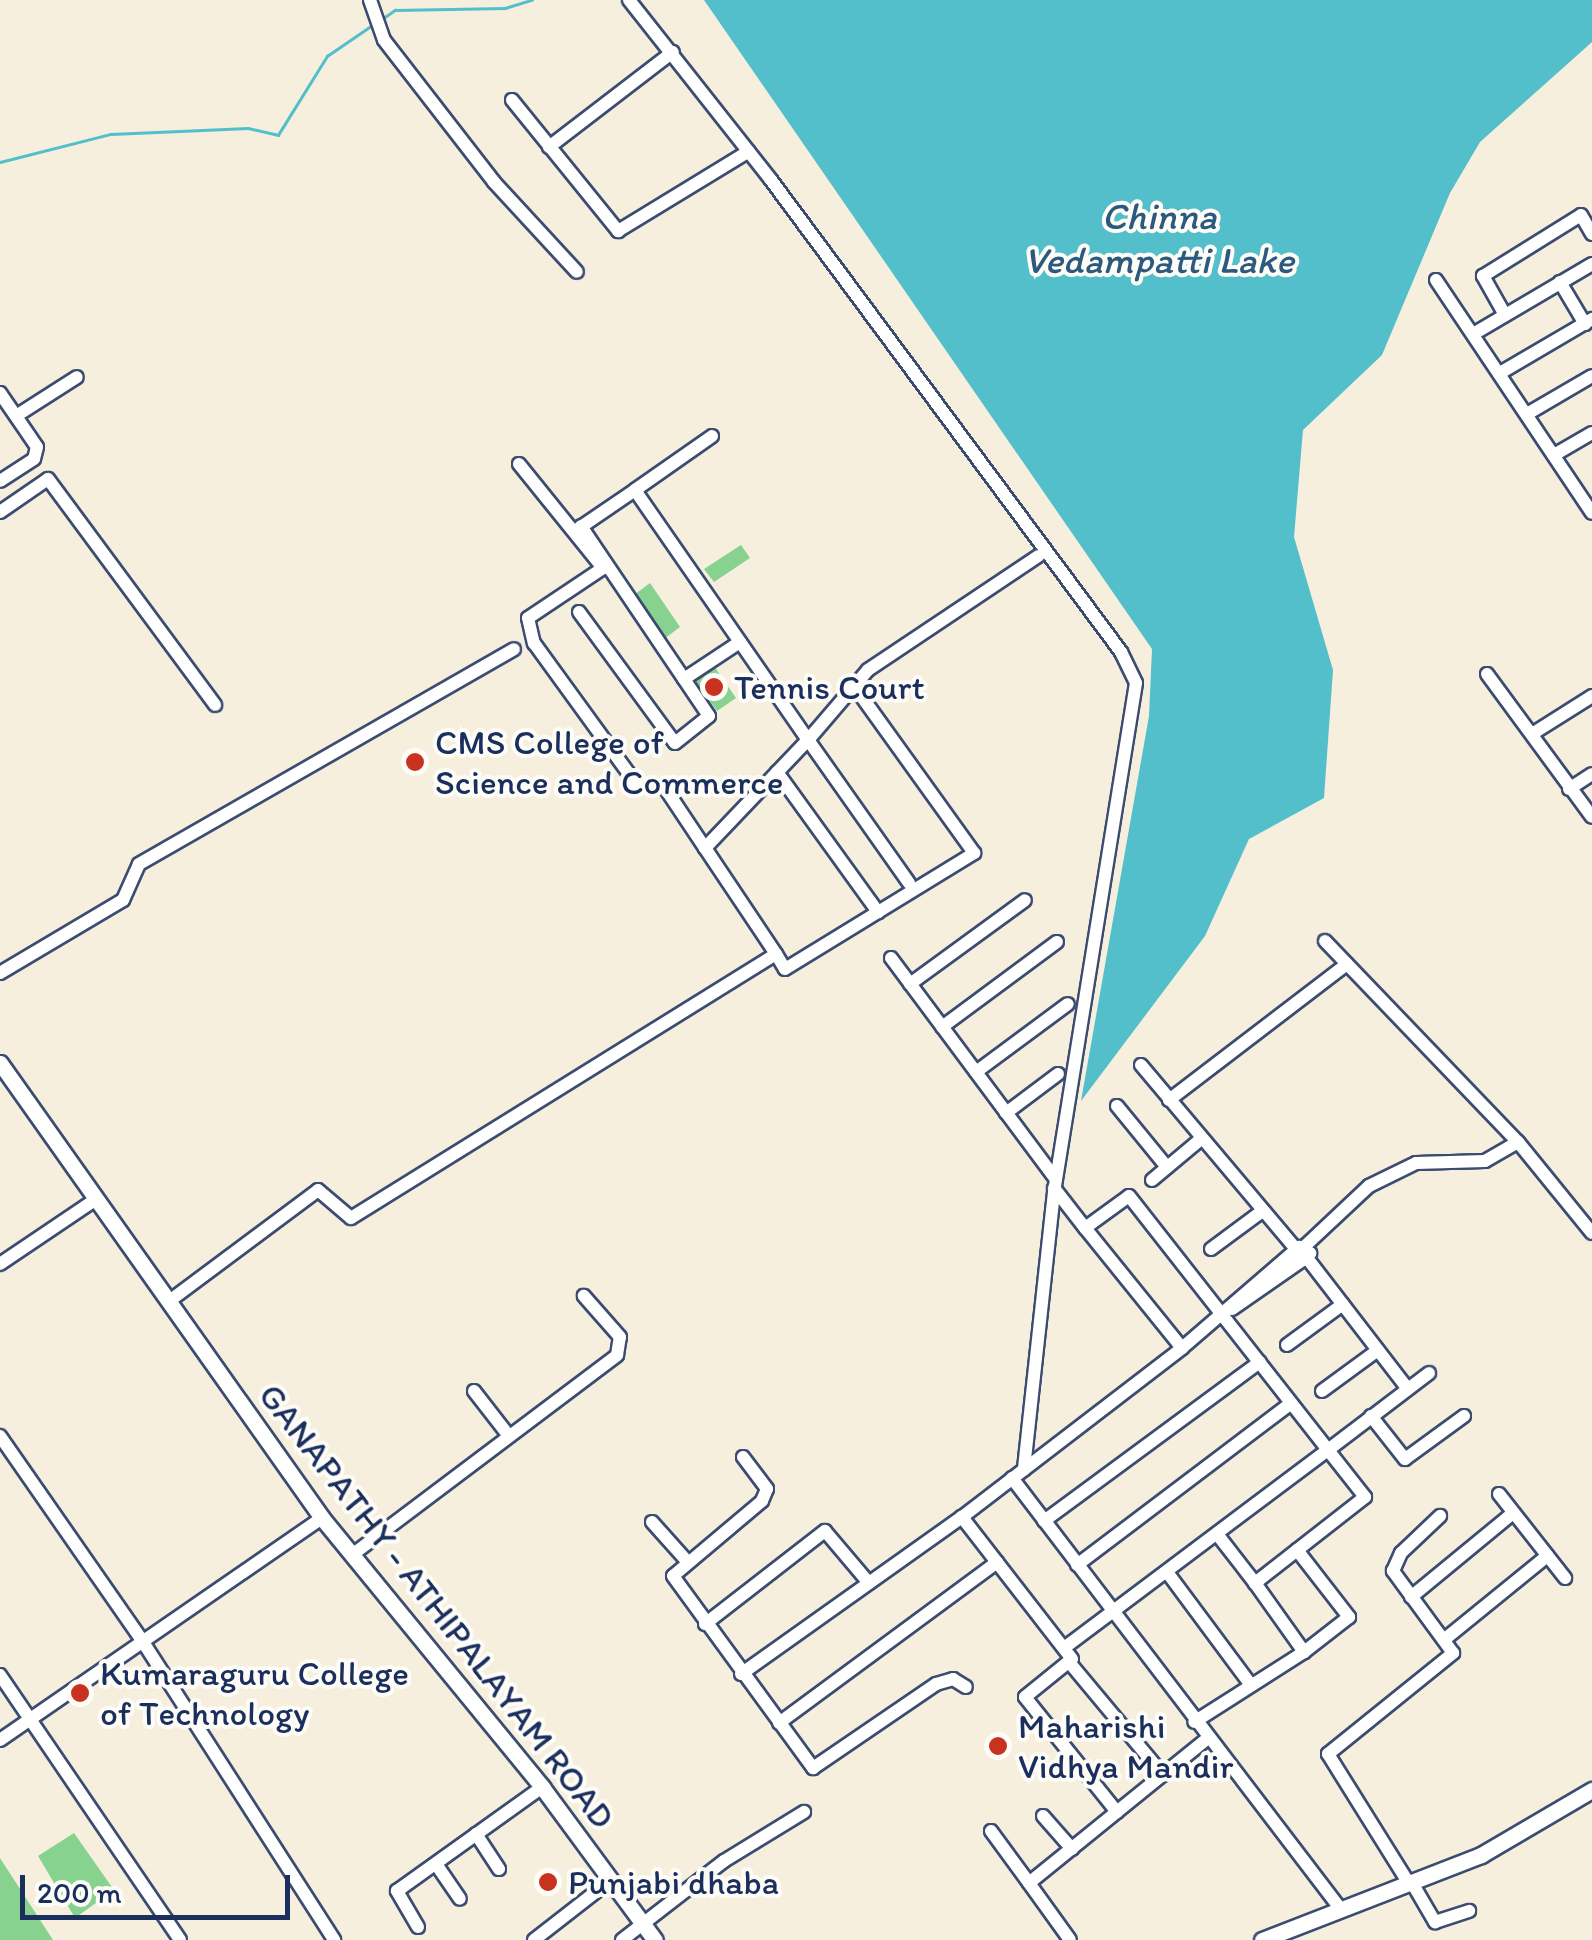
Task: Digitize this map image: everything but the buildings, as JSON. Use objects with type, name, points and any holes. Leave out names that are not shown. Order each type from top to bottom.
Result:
[{"type":"main road","name":"GANAPATHY - ATHIPALAYAM ROAD","points":[[0,1063],[322,1518],[542,1787],[655,1940]]},
{"type":"main road","points":[[1262,1940],[1481,1855],[1592,1790]]},
{"type":"street","points":[[629,0],[749,151],[1120,652],[1136,683],[1055,1183],[1024,1469]]},
{"type":"street","points":[[371,6],[384,40],[494,182],[576,272]]},
{"type":"street","points":[[549,147],[673,52]]},
{"type":"street","points":[[512,100],[618,231],[749,151]]},
{"type":"street","points":[[1505,315],[1483,276],[1581,215],[1592,234]]},
{"type":"street","points":[[1474,333],[1592,264]]},
{"type":"street","points":[[1436,280],[1589,503]]},
{"type":"street","points":[[1500,374],[1589,322],[1560,282]]},
{"type":"street","points":[[1527,414],[1592,376]]},
{"type":"street","points":[[9,412],[77,377]]},
{"type":"street","points":[[0,393],[36,454],[0,481]]},
{"type":"street","points":[[1554,455],[1592,432]]},
{"type":"street","points":[[577,529],[712,436]]},
{"type":"street","points":[[519,464],[577,529],[709,716],[675,743],[579,612]]},
{"type":"street","points":[[0,512],[48,478],[216,705]]},
{"type":"street","points":[[635,490],[909,883]]},
{"type":"street","points":[[577,529],[603,568],[528,618],[534,643],[638,786],[662,785],[786,970],[974,854],[854,686]]},
{"type":"street","points":[[705,848],[808,740],[868,670],[1038,556]]},
{"type":"street","points":[[684,679],[740,642]]},
{"type":"street","points":[[0,973],[124,900],[139,864],[514,649]]},
{"type":"street","points":[[1488,674],[1592,818]]},
{"type":"street","points":[[1532,734],[1592,696]]},
{"type":"street","points":[[777,772],[878,912]]},
{"type":"street","points":[[1570,789],[1592,774]]},
{"type":"street","points":[[910,984],[1025,900]]},
{"type":"street","points":[[1326,941],[1518,1142],[1592,1233]]},
{"type":"street","points":[[942,1027],[1057,942]]},
{"type":"street","points":[[168,1302],[318,1190],[351,1218],[776,954]]},
{"type":"street","points":[[891,958],[1006,1112],[1085,1228],[1182,1348]]},
{"type":"street","points":[[1170,1100],[1347,964]]},
{"type":"street","points":[[976,1072],[1068,1004]]},
{"type":"street","points":[[1141,1065],[1261,1212],[1302,1253],[1407,1388]]},
{"type":"street","points":[[1006,1112],[1058,1074]]},
{"type":"street","points":[[1117,1106],[1167,1167]]},
{"type":"street","points":[[1152,1180],[1201,1138]]},
{"type":"street","points":[[742,1674],[962,1517],[1182,1348],[1220,1313],[1302,1253],[1369,1186],[1416,1164],[1486,1161],[1518,1142]]},
{"type":"street","points":[[1085,1228],[1129,1196],[1365,1497],[1255,1583]]},
{"type":"street","points":[[0,1264],[95,1200]]},
{"type":"street","points":[[1211,1249],[1261,1212]]},
{"type":"street","points":[[352,1555],[622,1348],[584,1296]]},
{"type":"street","points":[[1287,1346],[1343,1304]]},
{"type":"street","points":[[1322,1391],[1378,1350]]},
{"type":"street","points":[[1044,1521],[1260,1362]]},
{"type":"street","points":[[1064,1648],[1429,1373]]},
{"type":"street","points":[[474,1391],[509,1436]]},
{"type":"street","points":[[1077,1565],[1291,1403]]},
{"type":"street","points":[[1371,1416],[1405,1460],[1464,1416]]},
{"type":"street","points":[[0,1436],[143,1642],[334,1940]]},
{"type":"street","points":[[743,1456],[767,1489],[762,1501],[686,1560],[673,1576],[813,1768],[936,1684],[952,1678],[966,1687]]},
{"type":"street","points":[[1012,1478],[1207,1740],[1339,1907]]},
{"type":"street","points":[[1499,1494],[1565,1578]]},
{"type":"street","points":[[1410,1597],[1513,1513]]},
{"type":"street","points":[[1440,1516],[1393,1566],[1410,1597],[1452,1654],[1428,1679],[1328,1754],[1432,1920],[1469,1911]]},
{"type":"street","points":[[962,1517],[1064,1648],[1069,1662],[1163,1775]]},
{"type":"street","points":[[0,1740],[322,1518]]},
{"type":"street","points":[[652,1522],[686,1560]]},
{"type":"street","points":[[705,1624],[825,1531],[869,1583]]},
{"type":"street","points":[[1217,1534],[1304,1652]]},
{"type":"street","points":[[1194,1722],[1304,1652],[1349,1617],[1297,1550]]},
{"type":"street","points":[[1445,1640],[1547,1556]]},
{"type":"street","points":[[779,1723],[997,1562]]},
{"type":"street","points":[[1167,1572],[1251,1686]]},
{"type":"street","points":[[1069,1662],[1025,1697],[1117,1812]]},
{"type":"street","points":[[0,1675],[180,1940]]},
{"type":"street","points":[[1028,1883],[1207,1740]]},
{"type":"street","points":[[418,1927],[397,1891],[542,1787]]},
{"type":"street","points":[[622,1940],[804,1812]]},
{"type":"street","points":[[1043,1816],[1072,1848]]},
{"type":"street","points":[[991,1831],[1070,1940]]},
{"type":"street","points":[[476,1834],[500,1869]]},
{"type":"street","points":[[436,1864],[460,1898]]},
{"type":"street","points":[[534,1940],[610,1880]]},
{"type":"green space","points":[[741,545],[750,558],[714,582],[704,569]]},
{"type":"green space","points":[[650,583],[680,627],[664,639],[634,595]]},
{"type":"green space","name":"Tennis Court","points":[[712,663],[736,698],[717,711],[691,676]]},
{"type":"green space","points":[[74,1833],[114,1890],[75,1918],[38,1856]]},
{"type":"green space","points":[[0,1858],[53,1940],[0,1940]]},
{"type":"water","name":"Chinna Vedampatti Lake","points":[[704,0],[1592,0],[1592,42],[1480,142],[1450,193],[1382,355],[1303,430],[1294,537],[1333,670],[1324,798],[1249,839],[1205,936],[1081,1101],[1149,716],[1152,649]]},
{"type":"waterway","points":[[382,19],[395,10],[505,8],[532,0]]},
{"type":"waterway","points":[[0,162],[111,134],[248,128],[278,135],[327,56],[371,26]]},
{"type":"place","name":"Tennis Court","points":[[714,687]]},
{"type":"place","name":"CMS College of Science and Commerce","points":[[415,762]]},
{"type":"place","name":"Kumaraguru College of Technology","points":[[80,1693]]},
{"type":"place","name":"Maharishi Vidhya Mandir","points":[[998,1746]]},
{"type":"place","name":"Punjabi dhaba","points":[[548,1882]]}]
